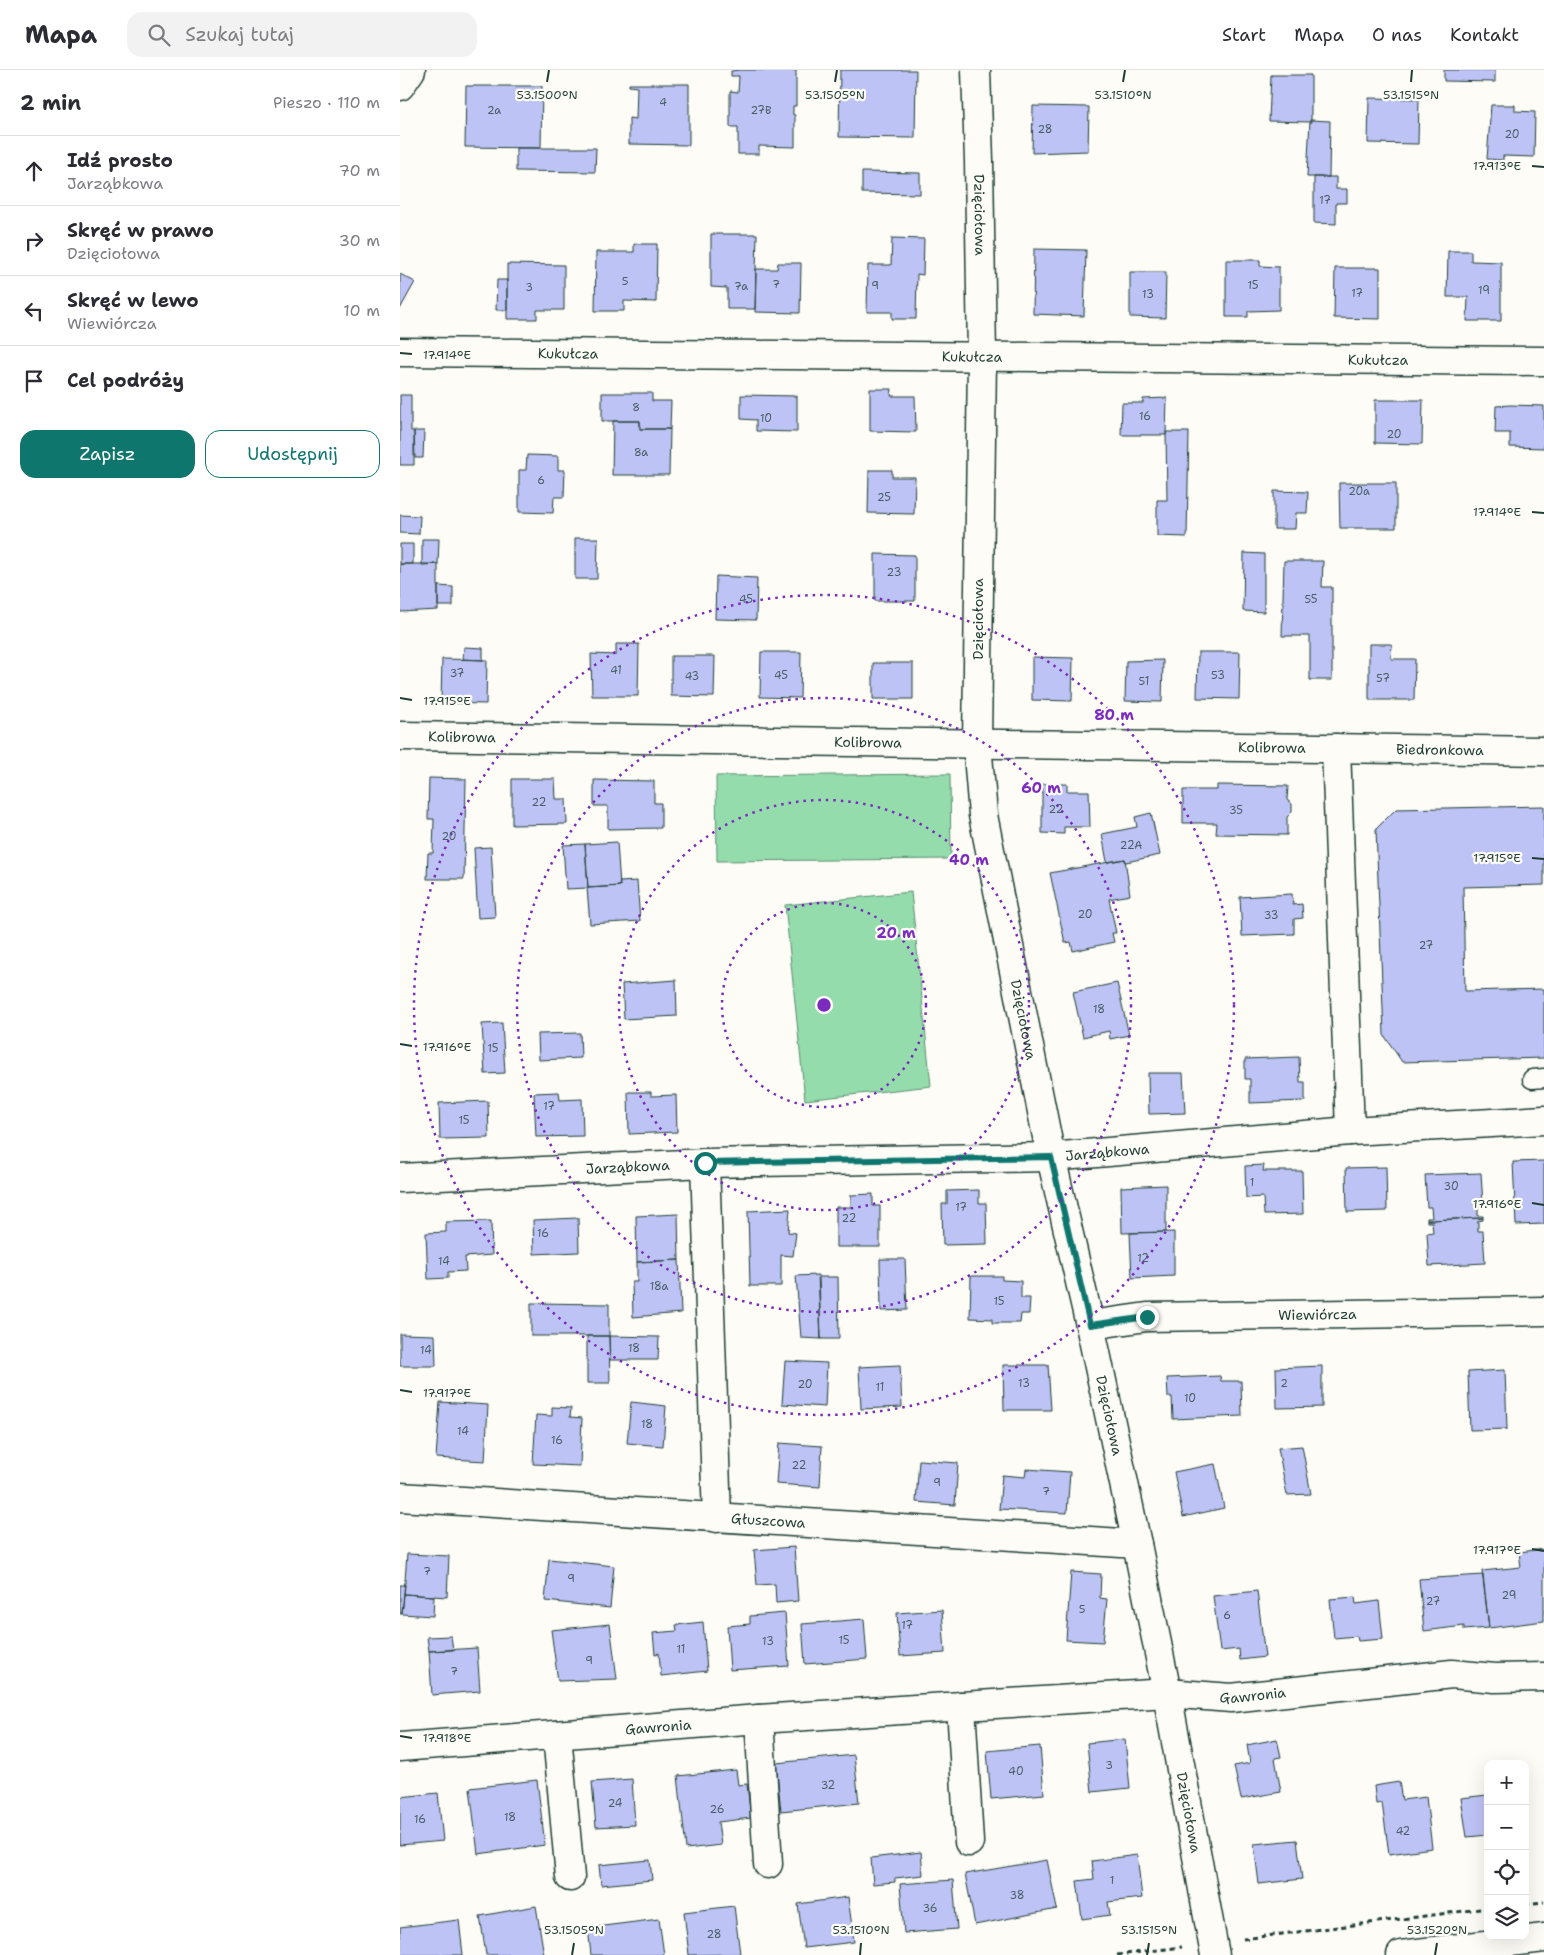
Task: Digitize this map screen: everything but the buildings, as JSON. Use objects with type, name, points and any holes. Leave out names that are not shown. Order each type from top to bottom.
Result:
[{"type":"street","points":[[400,86],[411,70]]},
{"type":"street","name":"Dzięciołowa","points":[[976,70],[982,358],[977,742],[982,815],[1051,1157],[1090,1325],[1137,1544],[1167,1693],[1214,1949]]},
{"type":"street","name":"Kukułcza","points":[[400,352],[1544,362]]},
{"type":"street","name":"Kolibrowa","points":[[400,736],[1336,748]]},
{"type":"street","points":[[1336,748],[1350,1131]]},
{"type":"street","name":"Biedronkowa","points":[[1336,748],[1544,751]]},
{"type":"street","name":"Jarząbkowa","points":[[400,1178],[705,1163],[1051,1157],[1350,1131],[1544,1120]]},
{"type":"street","points":[[705,1163],[717,1518]]},
{"type":"street","name":"Wiewiórcza","points":[[1090,1325],[1147,1317],[1544,1311]]},
{"type":"street","name":"Głuszcowa","points":[[400,1497],[1137,1544]]},
{"type":"street","name":"Gawronia","points":[[400,1747],[759,1719],[1167,1693],[1231,1698],[1452,1674],[1495,1678],[1544,1677]]},
{"type":"street","points":[[962,1706],[969,1842]]},
{"type":"street","points":[[759,1719],[768,1864]]},
{"type":"street","points":[[557,1735],[570,1877]]},
{"type":"street","points":[[1401,1955],[1447,1952],[1544,1938]]},
{"type":"path","points":[[1529,1904],[1544,1902]]},
{"type":"path","points":[[1117,1955],[1214,1949],[1484,1909]]},
{"type":"green space","points":[[950,774],[951,859],[717,861],[716,776]]},
{"type":"green space","points":[[911,892],[931,1086],[805,1100],[785,905]]},
{"type":"route","points":[[705,1163],[1051,1157],[1090,1325],[1147,1317]]}]
